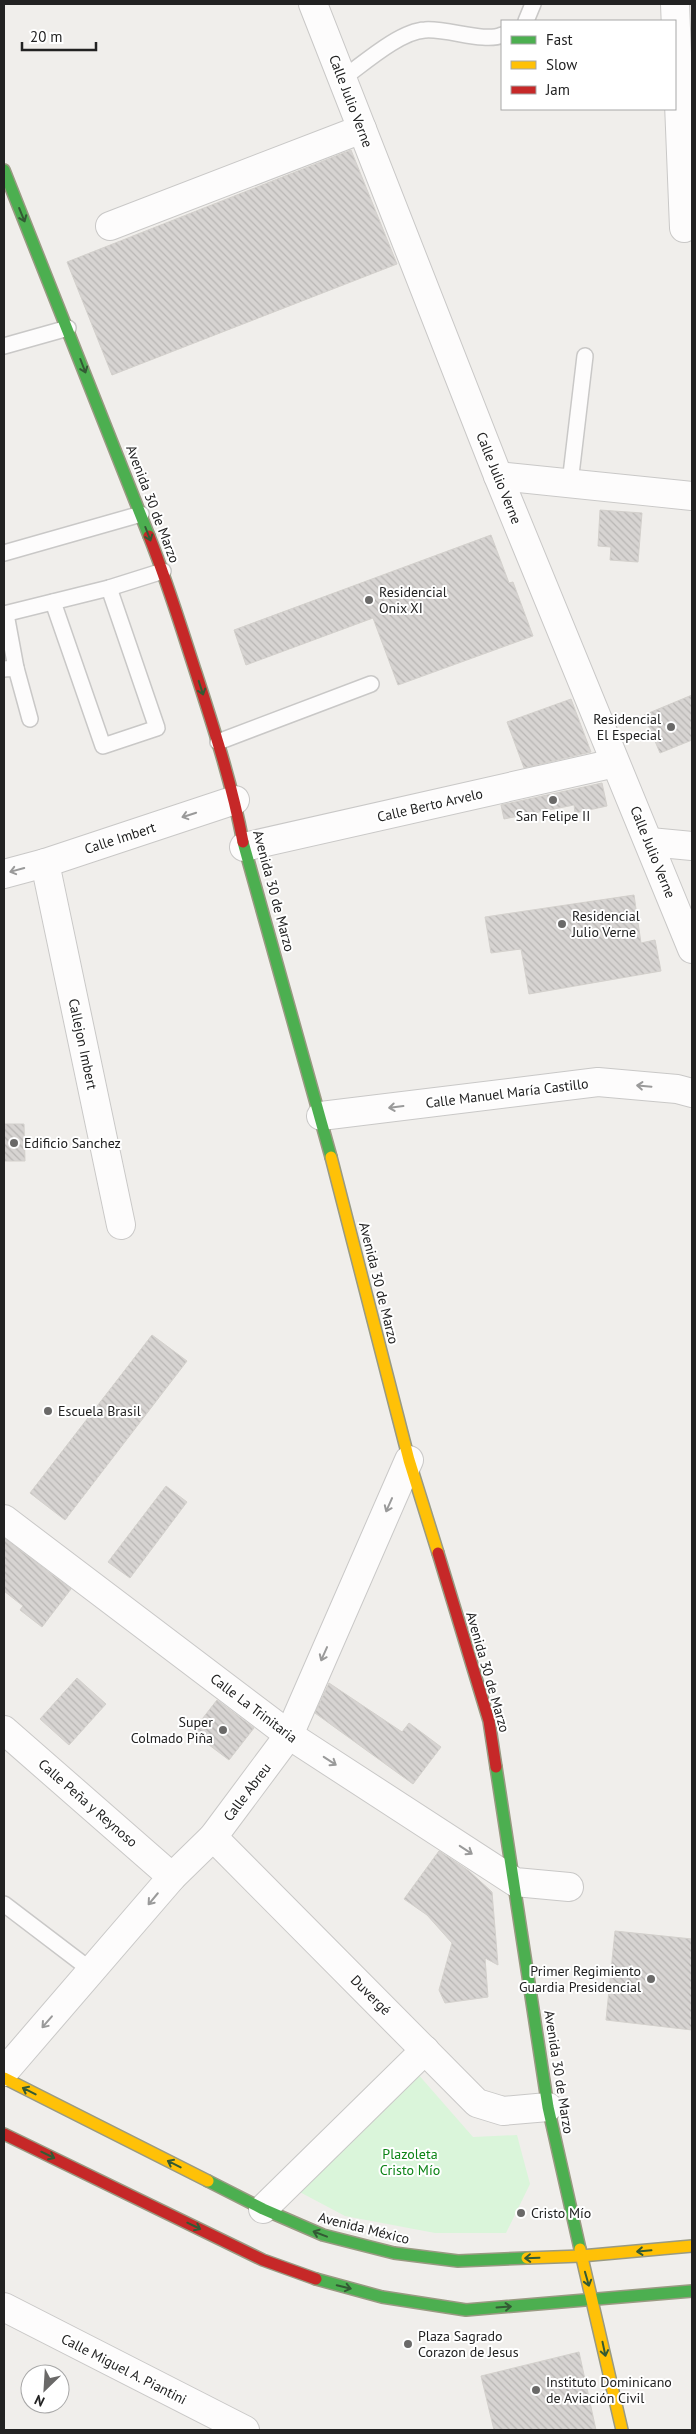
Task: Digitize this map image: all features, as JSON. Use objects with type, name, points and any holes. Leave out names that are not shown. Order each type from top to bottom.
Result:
[{"type":"main road","name":"Avenida 30 de Marzo","points":[[4,170],[163,571],[218,742],[235,800],[244,846],[321,1116],[409,1460],[489,1721],[548,2107],[622,2430]]},
{"type":"main road","name":"Avenida México","points":[[4,2078],[263,2209],[323,2236],[394,2253],[458,2261],[581,2256],[692,2246]]},
{"type":"main road","points":[[4,2134],[263,2260],[326,2283],[382,2297],[466,2310],[594,2302],[692,2291]]},
{"type":"street","name":"Calle Julio Verne","points":[[312,4],[498,476],[615,763],[650,842],[692,949]]},
{"type":"street","points":[[675,4],[676,20]]},
{"type":"street","points":[[676,29],[684,228]]},
{"type":"street","points":[[110,226],[362,129]]},
{"type":"street","points":[[498,476],[692,496]]},
{"type":"street","name":"Calle Berto Arvelo","points":[[244,846],[615,763]]},
{"type":"street","name":"Calle Imbert","points":[[4,874],[45,863],[235,800]]},
{"type":"street","points":[[650,842],[692,846]]},
{"type":"street","name":"Callejon Imbert","points":[[45,863],[121,1225]]},
{"type":"street","name":"Calle Manuel María Castillo","points":[[321,1116],[598,1082],[676,1089],[692,1093]]},
{"type":"street","name":"Calle Abreu","points":[[4,2072],[172,1876],[213,1837],[289,1735],[409,1460]]},
{"type":"street","name":"Calle La Trinitaria","points":[[4,1520],[289,1735],[515,1882]]},
{"type":"street","name":"Calle Peña y Reynoso","points":[[4,1730],[172,1876]]},
{"type":"street","name":"Duvergé","points":[[213,1837],[477,2103],[502,2111],[548,2107]]},
{"type":"street","points":[[515,1882],[569,1887]]},
{"type":"street","points":[[263,2209],[425,2050]]},
{"type":"street","name":"Calle Miguel A. Piantini","points":[[4,2307],[245,2430]]},
{"type":"lane","points":[[526,20],[533,4]]},
{"type":"lane","points":[[342,79],[403,37],[424,30],[496,38],[501,36]]},
{"type":"lane","points":[[4,346],[68,328]]},
{"type":"lane","points":[[570,483],[585,356]]},
{"type":"lane","points":[[4,553],[141,514]]},
{"type":"lane","points":[[30,719],[10,669],[5,614],[109,588],[163,571]]},
{"type":"lane","points":[[54,602],[103,746],[157,728],[109,588]]},
{"type":"lane","points":[[218,742],[371,684]]},
{"type":"lane","points":[[4,1904],[92,1971]]},
{"type":"green space","name":"Plazoleta Cristo Mío","points":[[410,2065],[473,2137],[517,2135],[530,2184],[506,2233],[435,2233],[345,2216],[294,2189]]},
{"type":"building","points":[[351,150],[397,264],[112,375],[67,262]]},
{"type":"building","points":[[600,510],[642,513],[638,562],[610,560],[611,547],[598,546]]},
{"type":"building","points":[[491,535],[509,583],[513,582],[533,636],[398,685],[373,618],[246,665],[234,630]]},
{"type":"building","name":"Residencial El Especial","points":[[692,695],[692,740],[660,753],[644,715]]},
{"type":"building","points":[[571,699],[591,752],[524,768],[507,722]]},
{"type":"building","name":"San Felipe II","points":[[602,783],[607,806],[575,813],[574,805],[504,819],[501,805]]},
{"type":"building","points":[[634,895],[641,943],[655,940],[661,971],[529,994],[521,949],[491,953],[485,917]]},
{"type":"building","name":"Edificio Sanchez","points":[[4,1124],[24,1124],[25,1161],[4,1161]]},
{"type":"building","points":[[152,1335],[187,1361],[65,1520],[30,1493]]},
{"type":"building","points":[[166,1486],[187,1502],[130,1578],[108,1562]]},
{"type":"building","points":[[4,1538],[71,1589],[42,1627],[20,1610],[23,1606],[4,1591]]},
{"type":"building","points":[[77,1678],[106,1704],[69,1745],[40,1719]]},
{"type":"building","points":[[329,1683],[402,1732],[409,1723],[441,1747],[413,1784],[315,1713]]},
{"type":"building","name":"Super Colmado Piña","points":[[217,1700],[254,1728],[229,1760],[192,1732]]},
{"type":"building","points":[[439,1851],[469,1871],[492,1892],[498,1965],[485,1958],[488,1997],[445,2003],[439,1990],[452,1943],[427,1915],[404,1899]]},
{"type":"building","name":"Primer Regimiento Guardia Presidencial","points":[[615,1931],[692,1939],[692,2030],[606,2020]]},
{"type":"building","name":"Instituto Dominicano de Aviación Civil","points":[[579,2352],[596,2430],[494,2430],[481,2376]]},
{"type":"traffic: fast","points":[[4,170],[149,536]]},
{"type":"traffic: fast","points":[[243,842],[331,1157]]},
{"type":"traffic: fast","points":[[496,1767],[548,2107],[580,2249]]},
{"type":"traffic: fast","points":[[208,2181],[263,2209],[323,2235],[394,2253],[458,2261],[527,2258]]},
{"type":"traffic: fast","points":[[316,2279],[382,2297],[466,2310],[692,2291]]},
{"type":"traffic: slow","points":[[331,1157],[409,1460],[438,1553]]},
{"type":"traffic: slow","points":[[4,2078],[208,2181]]},
{"type":"traffic: slow","points":[[527,2258],[581,2256],[692,2246]]},
{"type":"traffic: slow","points":[[580,2249],[622,2430]]},
{"type":"traffic: jam","points":[[149,536],[174,604],[216,736],[234,799],[243,842]]},
{"type":"traffic: jam","points":[[438,1553],[489,1721],[496,1767]]},
{"type":"traffic: jam","points":[[4,2134],[263,2260],[316,2279]]},
{"type":"place","name":"Residencial Onix XI","points":[[369,600]]},
{"type":"place","name":"Residencial El Especial","points":[[671,727]]},
{"type":"place","name":"San Felipe II","points":[[553,800]]},
{"type":"place","name":"Residencial Julio Verne","points":[[562,924]]},
{"type":"place","name":"Edificio Sanchez","points":[[14,1143]]},
{"type":"place","name":"Escuela Brasil","points":[[48,1411]]},
{"type":"place","name":"Super Colmado Piña","points":[[223,1730]]},
{"type":"place","name":"Primer Regimiento Guardia Presidencial","points":[[651,1979]]},
{"type":"place","name":"Cristo Mío","points":[[521,2213]]},
{"type":"place","name":"Plaza Sagrado Corazon de Jesus","points":[[408,2344]]},
{"type":"place","name":"Instituto Dominicano de Aviación Civil","points":[[536,2390]]}]
